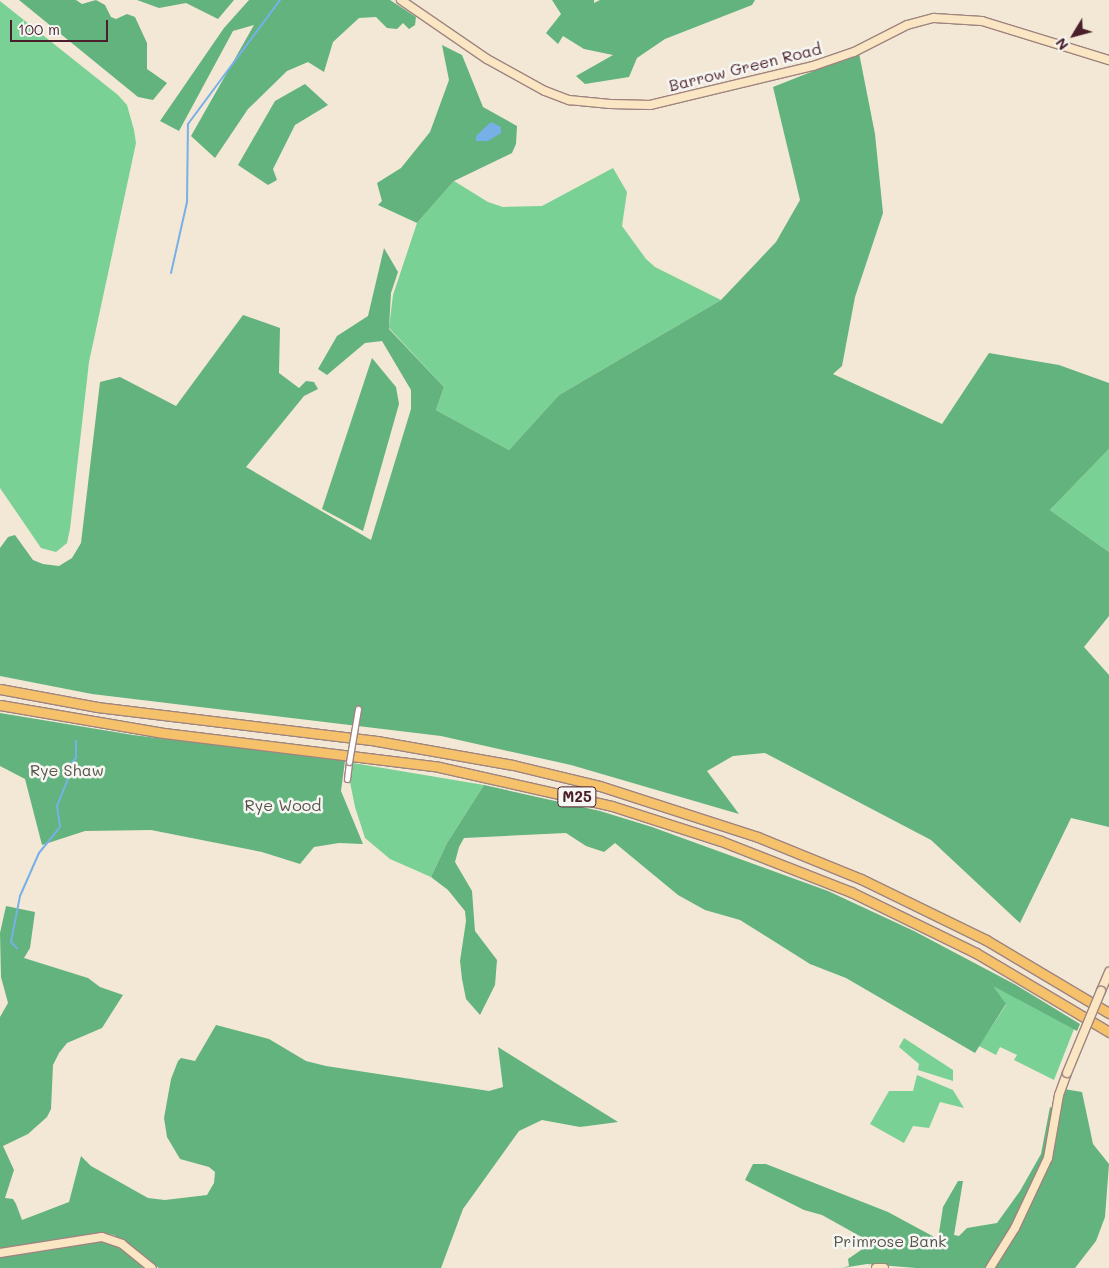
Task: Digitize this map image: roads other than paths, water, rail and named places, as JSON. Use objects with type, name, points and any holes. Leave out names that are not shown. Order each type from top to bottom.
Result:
[{"type":"highway","name":"M25","points":[[0,690],[97,707],[411,746],[600,786],[758,837],[861,879],[986,940],[1109,1014]]},
{"type":"highway","name":"M25","points":[[0,705],[128,728],[439,767],[612,806],[721,840],[859,895],[976,953],[1109,1032]]},
{"type":"street","name":"Barrow Green Road","points":[[401,0],[487,58],[545,91],[569,100],[610,104],[650,105],[813,66],[854,52],[907,25],[934,18],[982,22],[1109,60]]},
{"type":"street","points":[[347,779],[358,709]]},
{"type":"street","points":[[990,1268],[1015,1228],[1048,1158],[1059,1095],[1109,972]]},
{"type":"street","points":[[0,1253],[102,1237],[122,1244],[152,1268]]},
{"type":"street","points":[[876,1268],[884,1268]]},
{"type":"water","points":[[491,122],[501,127],[501,133],[488,141],[476,141],[476,136]]},
{"type":"waterway","points":[[171,273],[187,202],[188,124],[280,0]]},
{"type":"waterway","points":[[17,948],[11,942],[20,896],[39,853],[60,827],[57,806],[69,777],[69,766],[76,758],[76,741]]},
{"type":"park label","name":"Rye Shaw","points":[[67,770]]},
{"type":"park label","name":"Rye Wood","points":[[283,805]]},
{"type":"park label","name":"Primrose Bank","points":[[890,1241]]}]
